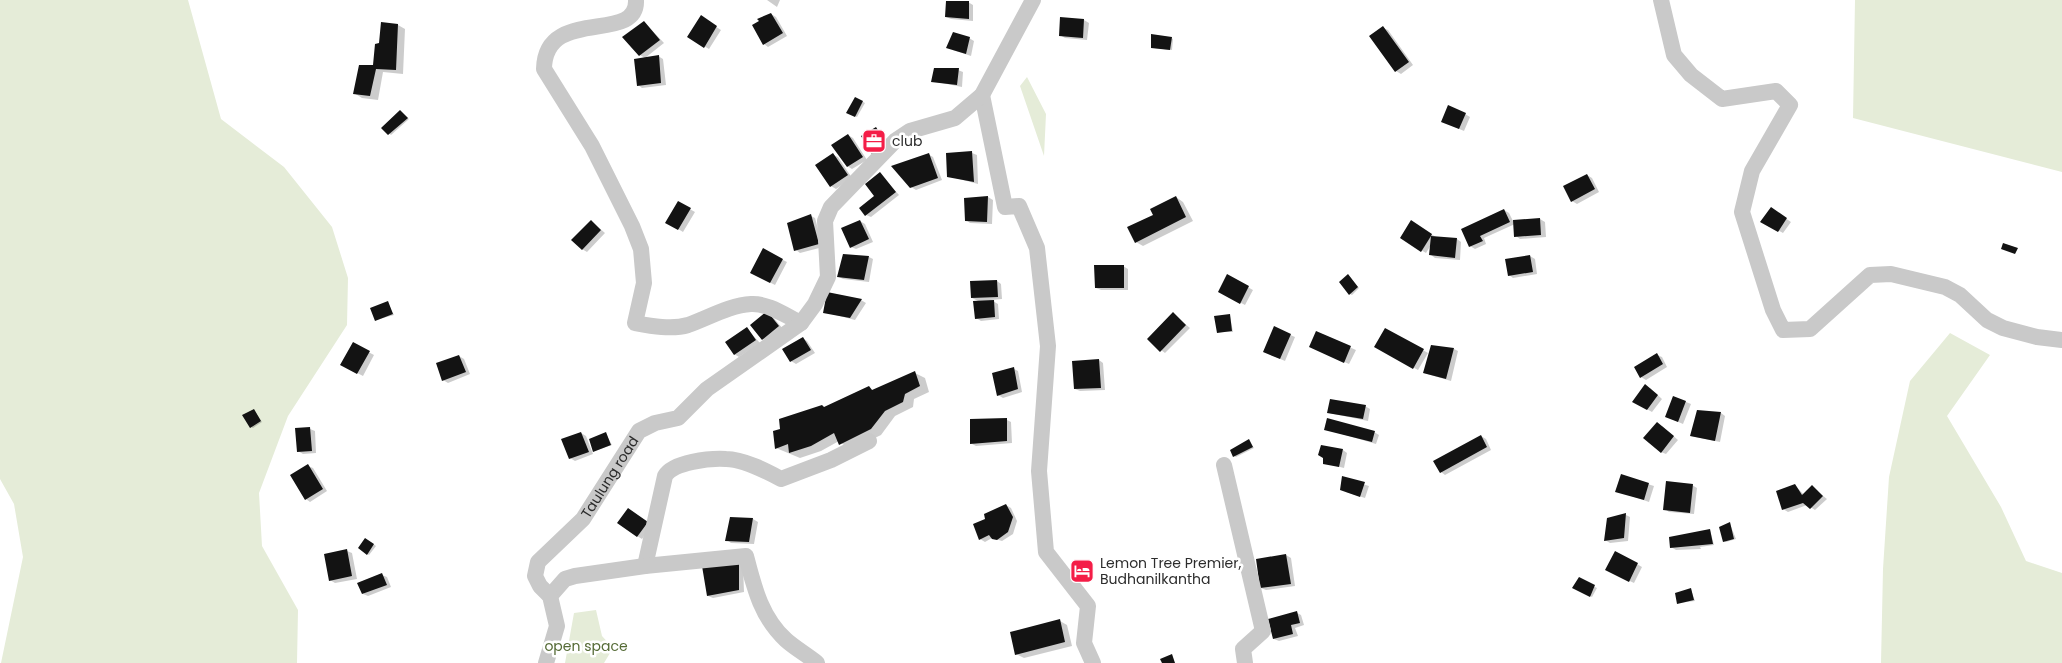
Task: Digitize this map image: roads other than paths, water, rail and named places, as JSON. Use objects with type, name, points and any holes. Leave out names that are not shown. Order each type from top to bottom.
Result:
[{"type":"street","points":[[636,0],[633,14],[620,24],[569,31],[552,42],[545,55],[544,69],[592,146],[632,226],[641,249],[644,283],[635,323],[656,327],[687,325],[709,316],[751,304],[767,307],[801,324],[815,304],[828,277],[825,222],[831,207],[895,141],[910,131],[955,118],[982,94],[1033,0]]},
{"type":"street","points":[[1661,0],[1674,55],[1691,74],[1722,99],[1776,90],[1790,105],[1752,171],[1742,212],[1773,310],[1783,330],[1810,328],[1870,275],[1891,274],[1945,287],[1960,295],[1987,320],[2003,328],[2037,337],[2062,340]]},
{"type":"street","points":[[982,94],[1012,207],[1037,248],[1048,346],[1039,471],[1046,552],[1088,606],[1084,643],[1093,663]]},
{"type":"street","name":"Taulung road","points":[[546,663],[557,626],[550,596],[540,586],[535,576],[538,562],[584,519],[639,431],[655,423],[678,418],[707,389],[801,324]]},
{"type":"street","points":[[645,566],[665,476],[669,470],[677,465],[727,459],[781,479],[831,460],[869,441]]},
{"type":"street","points":[[1224,465],[1263,631],[1243,649],[1245,663]]},
{"type":"street","points":[[550,596],[565,579],[645,566],[746,556],[756,596],[763,611],[785,639],[817,663]]},
{"type":"place","name":"club","points":[[874,141]]},
{"type":"place","name":"Lemon Tree Premier, Budhanilkantha","points":[[1082,571]]},
{"type":"park label","name":"open space","points":[[586,646]]}]
